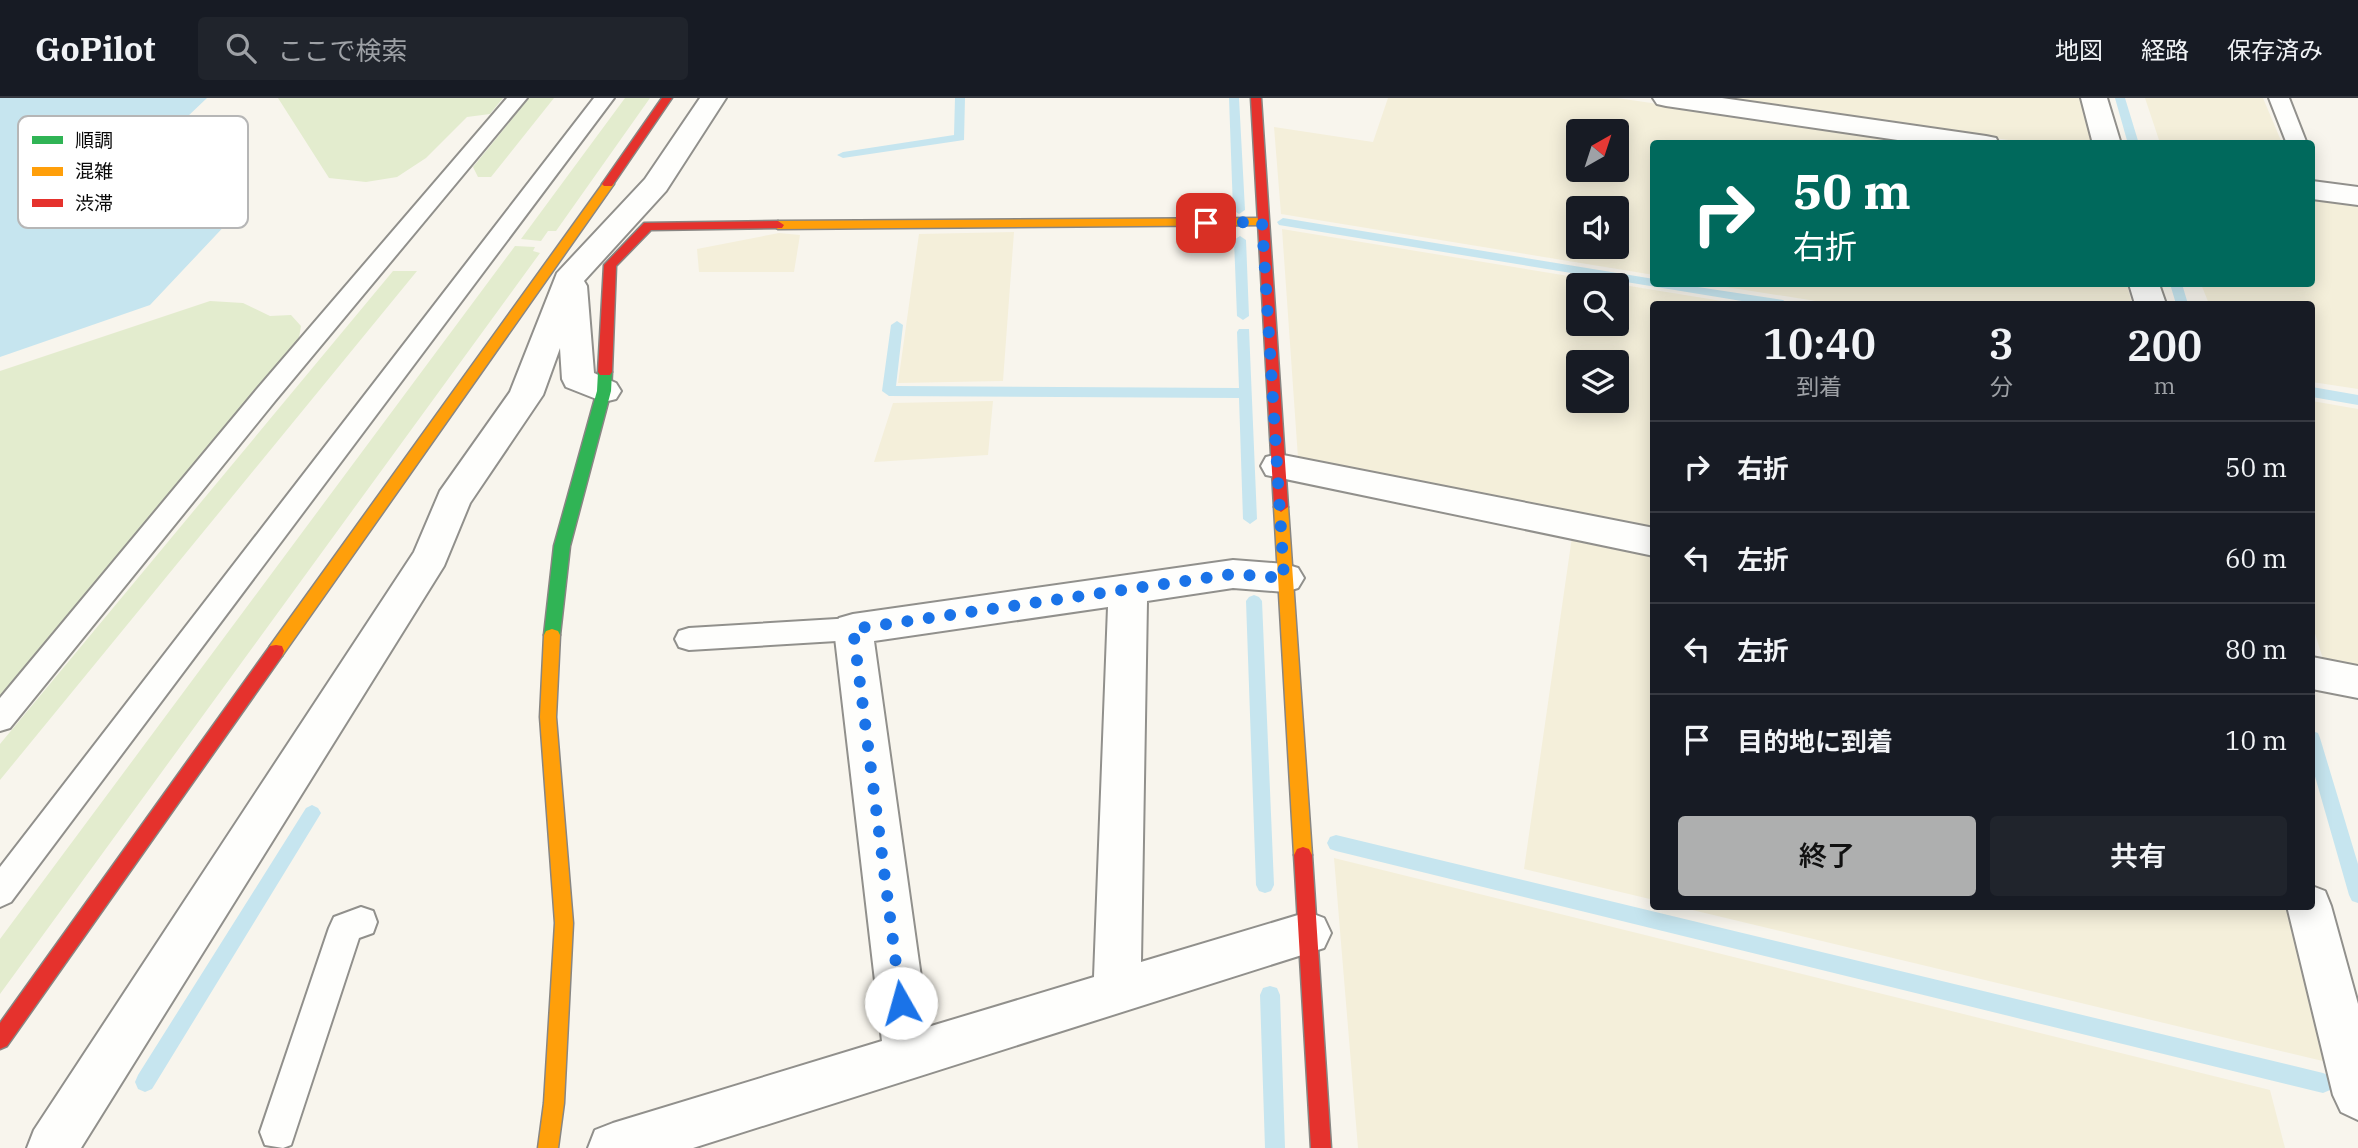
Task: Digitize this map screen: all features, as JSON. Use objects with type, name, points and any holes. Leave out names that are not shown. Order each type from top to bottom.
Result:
[{"type":"street","points":[[0,1039],[560,272],[667,98]]},
{"type":"street","points":[[52,1148],[431,556],[453,500],[526,395],[560,272],[656,185],[713,98]]},
{"type":"street","points":[[1256,98],[1321,1148]]},
{"type":"street","points":[[1666,98],[1958,140]]},
{"type":"street","points":[[2094,98],[2106,140]]},
{"type":"street","points":[[548,1148],[554,1103],[564,923],[548,717],[554,604],[562,546],[604,391],[610,265],[648,226],[676,184],[676,158]]},
{"type":"street","points":[[2315,186],[2358,196]]},
{"type":"street","points":[[648,226],[1262,222]]},
{"type":"street","points":[[560,272],[578,379],[604,391]]},
{"type":"street","points":[[1278,466],[1650,540]]},
{"type":"street","points":[[908,1056],[853,629],[1233,574],[1284,578]]},
{"type":"street","points":[[1117,992],[1128,589]]},
{"type":"street","points":[[2315,674],[2358,682]]},
{"type":"street","points":[[2310,910],[2358,1096]]},
{"type":"street","points":[[613,1148],[1308,933]]},
{"type":"lane","points":[[0,719],[266,395],[517,98]]},
{"type":"lane","points":[[0,892],[604,98]]},
{"type":"lane","points":[[2279,98],[2295,140]]},
{"type":"lane","points":[[689,639],[853,629]]},
{"type":"lane","points":[[278,1132],[346,928],[361,922]]},
{"type":"shaded area","points":[[1388,98],[1617,98],[1906,140],[1650,140],[1650,274],[1281,214],[1274,127],[1373,142]]},
{"type":"shaded area","points":[[1713,98],[2081,98],[2093,140],[2009,140]]},
{"type":"shaded area","points":[[2145,98],[2263,98],[2281,140],[2159,140]]},
{"type":"shaded area","points":[[2315,198],[2358,205],[2358,389],[2315,382],[2315,301],[2208,301],[2202,287],[2315,287]]},
{"type":"shaded area","points":[[1282,229],[1566,276],[1566,336],[1629,336],[1629,286],[1722,301],[1650,301],[1650,527],[1298,458]]},
{"type":"shaded area","points":[[1014,232],[1003,381],[898,383],[919,234]]},
{"type":"shaded area","points":[[779,233],[800,235],[794,272],[699,272],[697,249]]},
{"type":"shaded area","points":[[1726,287],[2128,287],[2131,301],[1816,301]]},
{"type":"shaded area","points":[[993,401],[988,455],[874,462],[893,403]]},
{"type":"shaded area","points":[[2315,402],[2358,409],[2358,666],[2323,659],[2315,634]]},
{"type":"shaded area","points":[[1572,537],[1650,553],[1650,899],[1524,869]]},
{"type":"shaded area","points":[[1334,858],[2270,1090],[2285,1148],[1358,1148]]},
{"type":"shaded area","points":[[1693,910],[2287,910],[2327,1062]]},
{"type":"green space","points":[[278,98],[503,98],[490,114],[467,117],[426,158],[397,177],[366,182],[329,178]]},
{"type":"green space","points":[[529,98],[554,98],[491,177],[478,177],[473,167]]},
{"type":"green space","points":[[625,98],[650,98],[556,231],[548,231],[541,241],[521,239]]},
{"type":"green space","points":[[515,246],[535,247],[533,251],[540,253],[0,994],[0,939]]},
{"type":"green space","points":[[393,271],[417,271],[0,780],[0,744]]},
{"type":"green space","points":[[210,301],[243,303],[270,316],[291,315],[301,326],[299,338],[0,701],[0,371]]},
{"type":"water","points":[[0,98],[207,98],[188,116],[18,116],[18,228],[223,228],[150,305],[0,357]]},
{"type":"waterway","points":[[843,155],[960,138],[960,98]]},
{"type":"waterway","points":[[1234,98],[1239,210]]},
{"type":"waterway","points":[[2120,98],[2133,140]]},
{"type":"waterway","points":[[1283,222],[1650,282]]},
{"type":"waterway","points":[[1240,240],[1243,316]]},
{"type":"waterway","points":[[1675,287],[1764,301]]},
{"type":"waterway","points":[[2177,287],[2181,301]]},
{"type":"waterway","points":[[897,325],[889,391],[1246,393]]},
{"type":"waterway","points":[[1244,332],[1246,393]]},
{"type":"waterway","points":[[1246,393],[1250,519]]},
{"type":"waterway","points":[[2315,393],[2358,400]]},
{"type":"waterway","points":[[1254,601],[1265,885]]},
{"type":"waterway","points":[[2315,748],[2358,895]]},
{"type":"waterway","points":[[145,1082],[312,813]]},
{"type":"waterway","points":[[1336,843],[2323,1083]]},
{"type":"waterway","points":[[1270,995],[1275,1148]]},
{"type":"traffic: fast","points":[[552,635],[562,546],[604,391],[605,372]]},
{"type":"traffic: slow","points":[[276,651],[608,184]]},
{"type":"traffic: slow","points":[[778,225],[1262,222]]},
{"type":"traffic: slow","points":[[1281,507],[1303,855]]},
{"type":"traffic: slow","points":[[548,1148],[554,1103],[564,923],[548,717],[552,635]]},
{"type":"traffic: jam","points":[[608,184],[667,98]]},
{"type":"traffic: jam","points":[[1256,98],[1281,507]]},
{"type":"traffic: jam","points":[[605,372],[610,265],[648,226],[778,225]]},
{"type":"traffic: jam","points":[[0,1039],[276,651]]},
{"type":"traffic: jam","points":[[1303,855],[1321,1148]]},
{"type":"route","points":[[901,1003],[853,629],[1233,574],[1284,578],[1262,222],[1206,223]]}]
